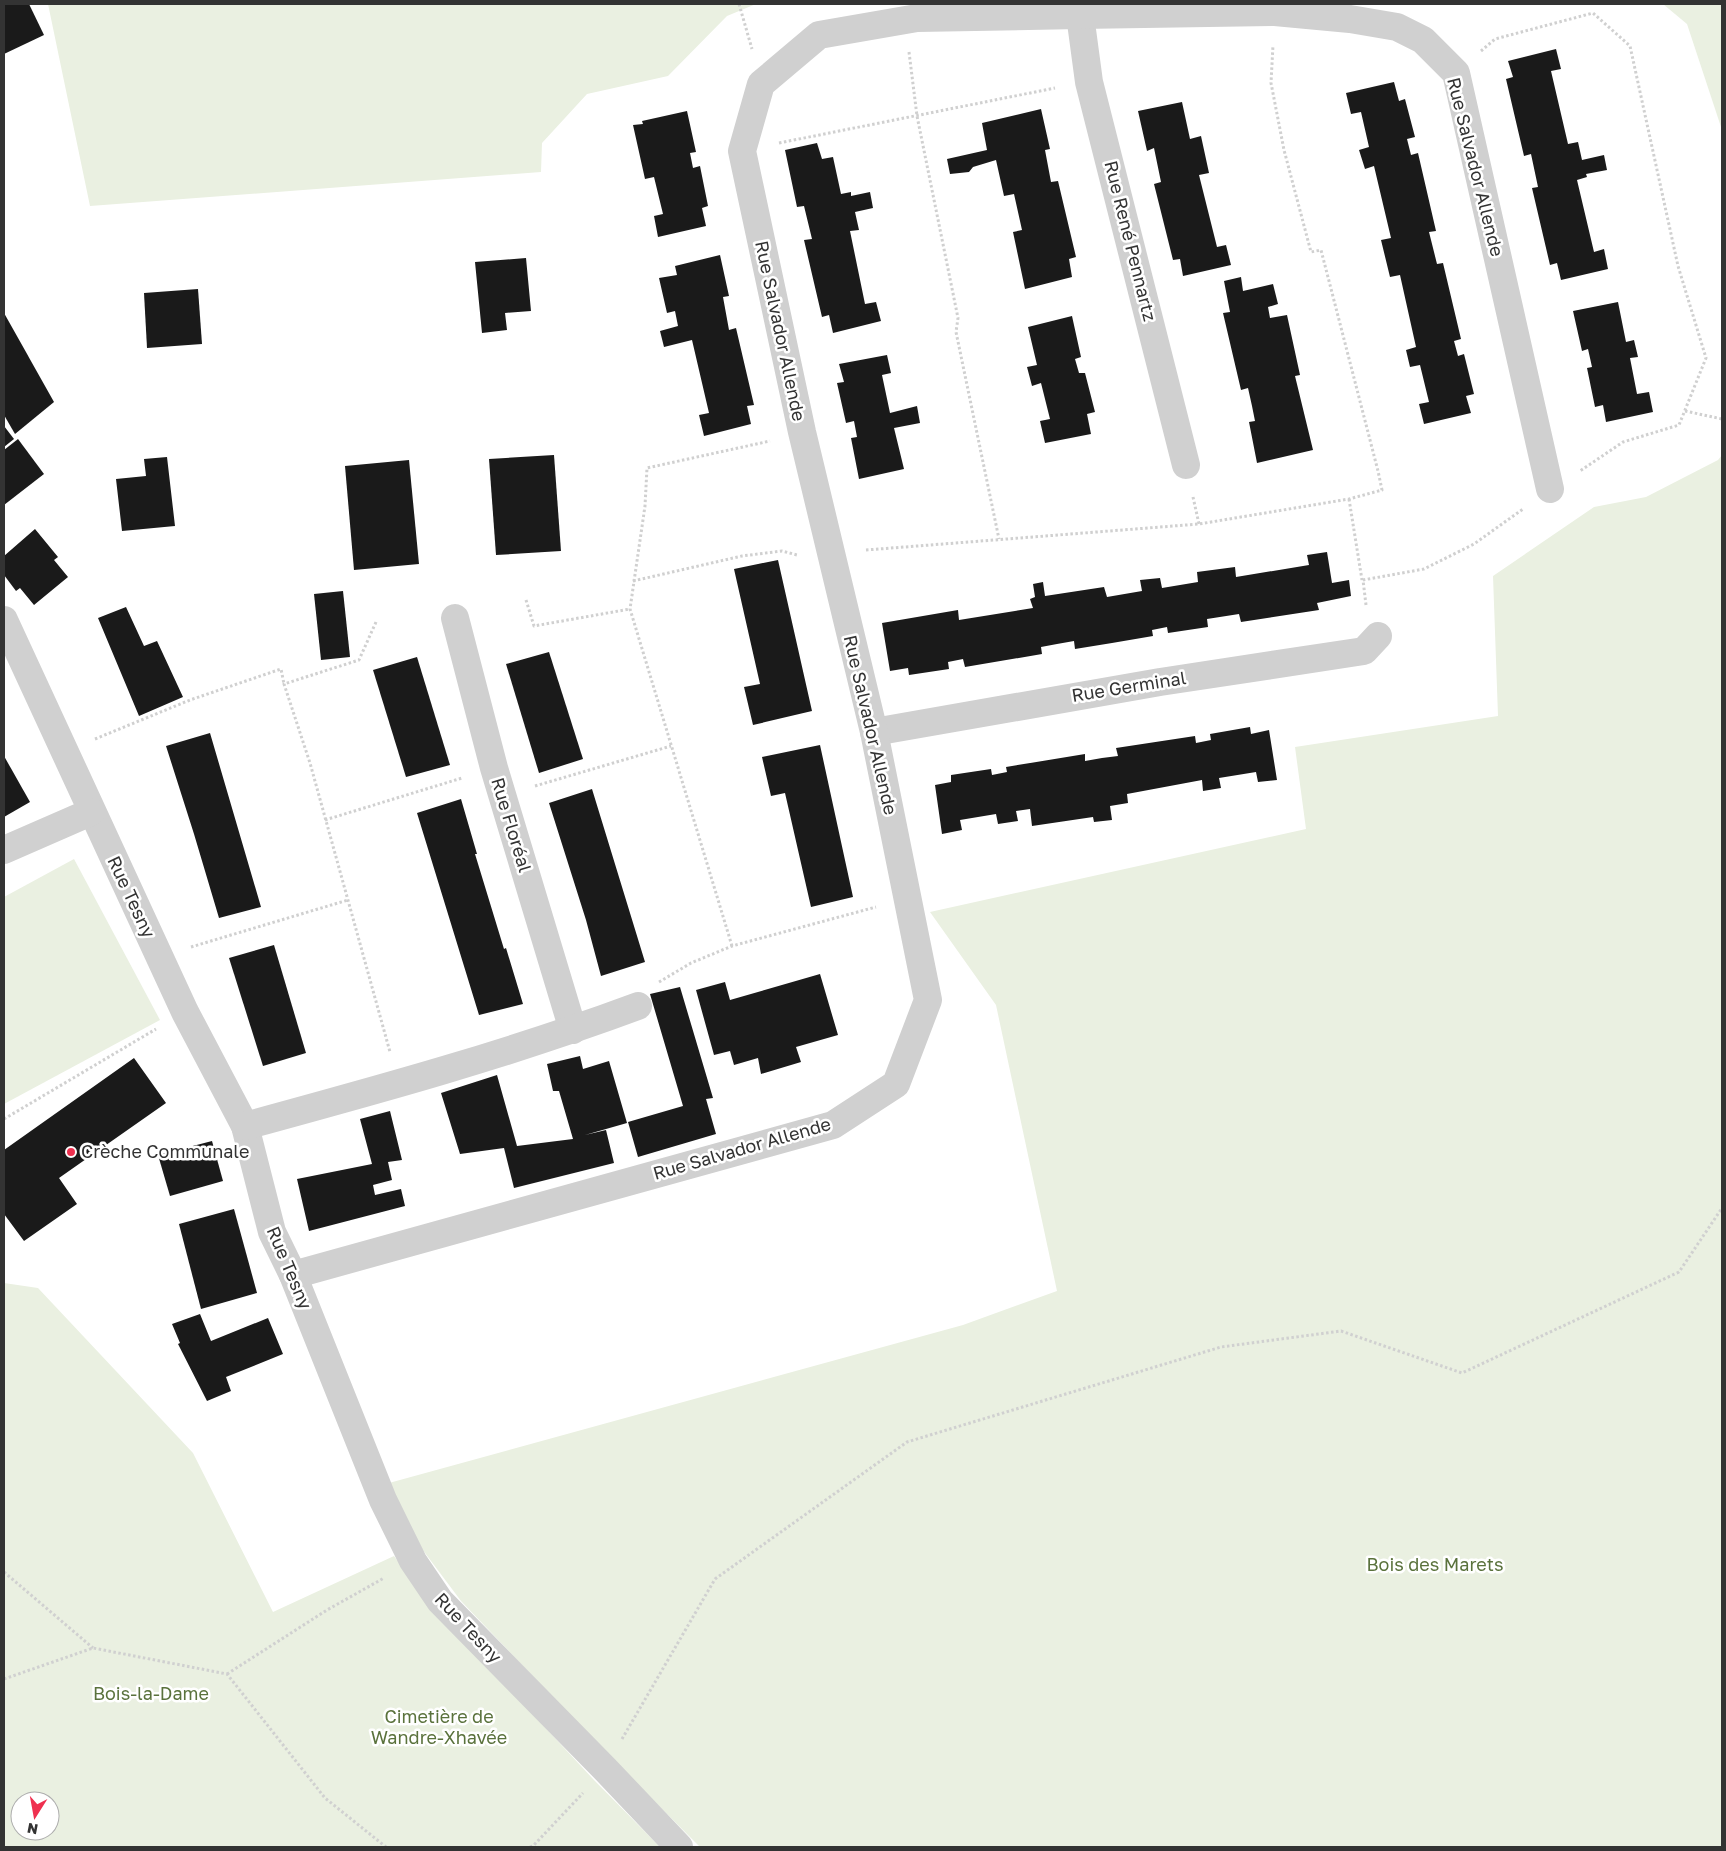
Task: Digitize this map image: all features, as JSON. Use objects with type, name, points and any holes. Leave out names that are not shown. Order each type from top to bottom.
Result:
[{"type":"street","name":"Rue Salvador Allende","points":[[293,1275],[833,1125],[896,1084],[928,1000],[874,732],[802,432],[742,150],[761,84],[819,36],[904,19],[1274,12],[1350,19],[1397,27],[1423,40],[1456,73],[1550,489]]},
{"type":"street","name":"Rue René Pennartz","points":[[1080,15],[1089,82],[1186,465]]},
{"type":"street","name":"Rue Floréal","points":[[455,618],[494,768],[573,1030]]},
{"type":"street","name":"Rue Tesny","points":[[4,620],[91,812],[185,1012],[245,1126],[272,1232],[293,1275],[383,1500],[413,1561],[440,1602],[679,1847]]},
{"type":"street","name":"Rue Germinal","points":[[874,732],[1160,682],[1364,651],[1378,636]]},
{"type":"street","points":[[4,850],[91,812]]},
{"type":"street","points":[[245,1126],[399,1084],[573,1030],[638,1006]]},
{"type":"path","points":[[739,4],[761,84]]},
{"type":"path","points":[[633,580],[742,556],[782,551],[803,556],[830,555],[881,548],[1199,524],[1349,499],[1382,490],[1320,250],[1311,252],[1284,150],[1271,82],[1274,12]]},
{"type":"path","points":[[1362,580],[1424,569],[1474,544],[1550,489],[1623,442],[1679,425],[1706,358],[1678,266],[1630,46],[1593,13],[1495,39],[1456,73]]},
{"type":"path","points":[[904,19],[917,116],[958,318],[956,332],[999,539]]},
{"type":"path","points":[[742,150],[1089,82]]},
{"type":"path","points":[[1685,411],[1722,419]]},
{"type":"path","points":[[732,946],[630,609],[645,506],[647,468],[777,440],[802,432]]},
{"type":"path","points":[[1349,499],[1367,614],[1378,636]]},
{"type":"path","points":[[526,600],[534,626],[630,609]]},
{"type":"path","points":[[284,684],[359,660],[376,622]]},
{"type":"path","points":[[65,751],[190,700],[281,669],[284,684],[310,762],[399,1084]]},
{"type":"path","points":[[503,795],[671,746]]},
{"type":"path","points":[[326,820],[494,768]]},
{"type":"path","points":[[160,958],[348,900]]},
{"type":"path","points":[[638,1006],[647,989],[691,963],[732,946],[875,907]]},
{"type":"path","points":[[4,1119],[185,1012]]},
{"type":"path","points":[[530,1847],[605,1769],[715,1578],[907,1442],[1221,1347],[1341,1331],[1462,1373],[1679,1272],[1722,1208]]},
{"type":"path","points":[[227,1674],[328,1610],[413,1561]]},
{"type":"path","points":[[4,1572],[93,1648],[227,1674],[325,1798],[386,1847]]},
{"type":"path","points":[[4,1679],[93,1648]]},
{"type":"green space","points":[[48,4],[756,4],[727,16],[668,76],[587,94],[542,143],[541,172],[90,206]]},
{"type":"green space","points":[[1663,4],[1722,4],[1722,130],[1687,24]]},
{"type":"green space","name":"Bois des Marets","points":[[1722,455],[1722,1847],[700,1847],[614,1761],[461,1601],[422,1549],[389,1483],[963,1325],[1057,1291],[996,1005],[930,912],[1306,829],[1295,747],[1498,716],[1493,576],[1594,507],[1646,497],[1718,460]]},
{"type":"green space","points":[[74,859],[160,1020],[4,1104],[4,897]]},
{"type":"green space","name":"Bois-la-Dame","points":[[4,1283],[38,1288],[193,1453],[273,1612],[394,1556],[429,1603],[594,1780],[660,1847],[4,1847]]},
{"type":"building","points":[[4,4],[29,4],[44,35],[4,54]]},
{"type":"building","points":[[1556,49],[1561,69],[1551,71],[1568,144],[1578,142],[1582,160],[1604,155],[1607,170],[1586,174],[1587,177],[1577,180],[1594,252],[1604,249],[1608,269],[1561,280],[1557,263],[1550,265],[1532,188],[1538,187],[1531,154],[1524,156],[1506,79],[1513,77],[1508,61]]},
{"type":"building","points":[[1394,82],[1399,101],[1405,99],[1415,137],[1407,139],[1411,155],[1418,153],[1436,231],[1429,232],[1437,264],[1443,263],[1461,339],[1454,341],[1458,356],[1464,354],[1474,394],[1466,396],[1471,413],[1424,424],[1419,404],[1429,402],[1420,365],[1410,367],[1406,350],[1416,347],[1400,275],[1390,277],[1381,240],[1391,238],[1374,166],[1365,169],[1359,150],[1369,147],[1361,112],[1351,114],[1346,93]]},
{"type":"building","points":[[1182,102],[1190,139],[1201,136],[1209,173],[1199,175],[1217,247],[1226,245],[1231,265],[1183,276],[1180,259],[1173,260],[1154,184],[1161,182],[1154,148],[1147,151],[1138,111]]},
{"type":"building","points":[[1041,109],[1050,149],[1045,150],[1051,182],[1058,181],[1076,257],[1069,259],[1072,277],[1025,289],[1013,232],[1022,230],[1014,194],[1004,196],[996,160],[973,167],[969,172],[950,174],[947,159],[987,150],[982,123]]},
{"type":"building","points":[[687,111],[696,152],[690,153],[693,168],[700,166],[708,206],[702,208],[706,226],[658,237],[654,216],[663,214],[654,177],[645,179],[633,125],[643,124],[642,121]]},
{"type":"building","points":[[817,143],[822,159],[833,157],[841,194],[851,192],[851,196],[870,192],[873,208],[855,212],[859,230],[850,231],[865,304],[876,302],[881,321],[833,333],[829,315],[822,317],[804,240],[812,239],[804,206],[797,207],[785,150]]},
{"type":"building","points":[[720,255],[729,296],[723,297],[729,330],[736,328],[754,405],[747,406],[751,424],[704,436],[699,415],[709,413],[692,340],[664,347],[660,331],[678,326],[675,311],[667,313],[659,278],[677,275],[675,266]]},
{"type":"building","points":[[526,258],[531,311],[505,313],[507,330],[482,333],[475,262]]},
{"type":"building","points":[[1241,277],[1243,291],[1273,284],[1278,304],[1268,307],[1270,318],[1287,315],[1300,375],[1295,376],[1313,450],[1257,463],[1249,422],[1255,421],[1248,388],[1241,390],[1223,313],[1230,312],[1224,281]]},
{"type":"building","points":[[198,289],[202,344],[147,348],[144,293]]},
{"type":"building","points":[[1618,302],[1626,342],[1634,340],[1638,357],[1630,358],[1637,394],[1649,392],[1653,412],[1606,422],[1603,405],[1595,407],[1587,368],[1592,367],[1588,349],[1582,351],[1573,311]]},
{"type":"building","points":[[4,313],[54,402],[15,434],[4,415]]},
{"type":"building","points":[[1072,316],[1081,357],[1075,359],[1079,373],[1085,373],[1095,412],[1087,414],[1091,434],[1045,443],[1040,421],[1050,419],[1041,383],[1032,386],[1027,367],[1037,365],[1028,327]]},
{"type":"building","points":[[887,355],[891,373],[882,375],[890,413],[917,406],[920,423],[894,428],[904,469],[859,479],[851,438],[857,437],[854,421],[846,423],[837,383],[844,382],[839,364]]},
{"type":"building","points":[[4,426],[14,439],[4,447]]},
{"type":"building","points":[[18,439],[44,474],[4,505],[4,450]]},
{"type":"building","points":[[554,455],[561,551],[496,555],[489,459]]},
{"type":"building","points":[[167,457],[175,526],[122,531],[116,479],[146,476],[144,459]]},
{"type":"building","points":[[409,460],[419,564],[354,570],[345,466]]},
{"type":"building","points":[[35,529],[58,557],[54,560],[68,577],[34,605],[20,588],[16,591],[4,575],[4,556]]},
{"type":"building","points":[[1327,552],[1332,583],[1349,580],[1351,596],[1317,603],[1319,610],[1241,622],[1239,614],[1207,619],[1208,627],[1168,633],[1167,627],[1152,630],[1153,636],[1112,643],[1075,649],[1074,641],[1041,647],[1042,654],[965,667],[963,659],[948,662],[949,669],[909,675],[908,668],[890,671],[882,623],[958,610],[959,620],[1033,608],[1030,599],[1035,597],[1033,584],[1043,582],[1045,596],[1104,587],[1107,597],[1142,591],[1140,580],[1160,578],[1162,588],[1198,582],[1197,572],[1235,567],[1236,577],[1309,565],[1307,555]]},
{"type":"building","points":[[778,560],[812,711],[753,725],[744,687],[760,684],[734,569]]},
{"type":"building","points":[[343,591],[350,657],[321,660],[314,594]]},
{"type":"building","points":[[126,607],[144,646],[157,641],[183,697],[139,716],[98,618]]},
{"type":"building","points":[[549,652],[583,759],[539,773],[506,664]]},
{"type":"building","points":[[417,657],[450,765],[406,777],[373,670]]},
{"type":"building","points":[[1250,727],[1251,734],[1269,730],[1277,780],[1258,782],[1256,772],[1219,778],[1221,788],[1203,791],[1202,780],[1127,794],[1128,803],[1110,806],[1112,820],[1094,822],[1093,817],[1032,826],[1030,809],[1016,811],[1018,821],[998,824],[996,814],[960,820],[962,830],[942,834],[935,785],[951,782],[951,775],[991,769],[992,775],[1007,772],[1006,767],[1085,754],[1085,761],[1118,756],[1116,748],[1195,736],[1196,743],[1211,740],[1210,734]]},
{"type":"building","points":[[210,733],[261,907],[219,918],[166,746]]},
{"type":"building","points":[[820,745],[853,897],[811,907],[785,793],[771,796],[762,757]]},
{"type":"building","points":[[4,756],[30,802],[4,817]]},
{"type":"building","points":[[592,789],[645,962],[601,976],[586,920],[549,803]]},
{"type":"building","points":[[461,799],[477,854],[475,854],[523,1004],[479,1015],[417,813]]},
{"type":"building","points":[[274,945],[306,1053],[263,1066],[229,958]]},
{"type":"building","points":[[820,974],[838,1035],[796,1047],[801,1062],[761,1074],[758,1058],[734,1065],[730,1051],[714,1055],[696,990],[725,982],[730,1000]]},
{"type":"building","points":[[680,987],[713,1098],[706,1099],[716,1134],[638,1157],[628,1122],[683,1106],[650,994]]},
{"type":"building","points":[[580,1056],[583,1069],[609,1061],[627,1123],[585,1135],[606,1130],[614,1163],[514,1188],[504,1148],[460,1154],[441,1093],[497,1075],[517,1146],[573,1139],[559,1091],[553,1091],[547,1064]]},
{"type":"building","points":[[134,1058],[166,1103],[59,1178],[77,1204],[24,1241],[4,1214],[4,1150]]},
{"type":"building","points":[[390,1111],[402,1160],[388,1162],[392,1180],[373,1185],[375,1195],[401,1189],[405,1206],[309,1231],[297,1179],[372,1164],[360,1119]]},
{"type":"building","points":[[212,1141],[223,1181],[170,1196],[158,1155]]},
{"type":"building","points":[[234,1209],[257,1293],[201,1309],[179,1224]]},
{"type":"building","points":[[200,1314],[211,1341],[268,1318],[283,1354],[226,1377],[231,1391],[207,1401],[178,1344],[180,1343],[172,1324]]},
{"type":"place","name":"Crèche Communale","points":[[71,1152]]},
{"type":"park label","name":"Cimetière de Wandre-Xhavée","points":[[439,1727]]}]
